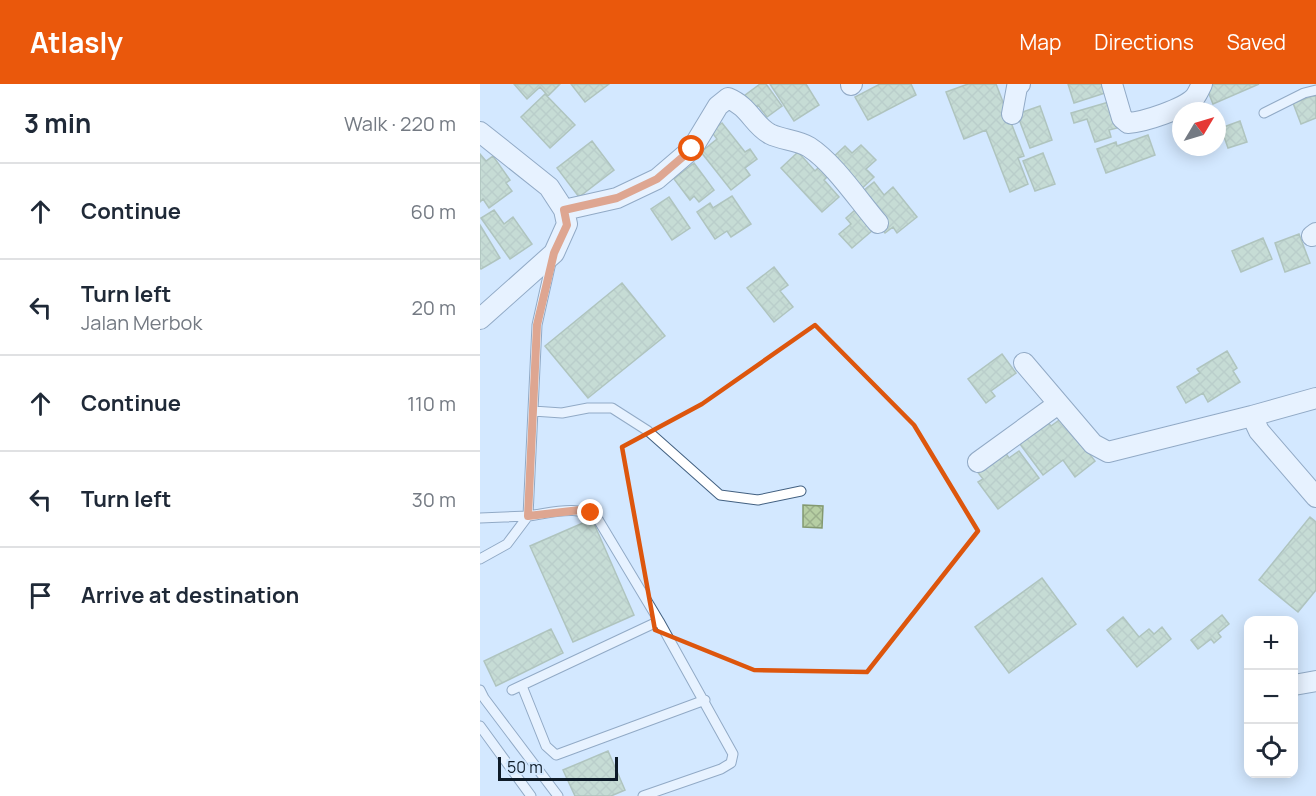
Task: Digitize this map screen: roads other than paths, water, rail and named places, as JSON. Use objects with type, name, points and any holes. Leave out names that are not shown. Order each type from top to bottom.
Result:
[{"type":"street","points":[[1012,114],[1017,87],[1020,84]]},
{"type":"street","points":[[1112,84],[1122,118],[1128,123],[1185,105],[1196,96],[1202,84]]},
{"type":"street","points":[[564,210],[617,198],[657,179],[692,149],[718,106],[729,98],[740,103],[761,127],[771,134],[808,146],[824,159],[878,224]]},
{"type":"street","points":[[480,132],[549,187],[564,210],[567,225],[554,253],[480,320]]},
{"type":"street","points":[[1024,363],[1093,444],[1108,452],[1316,398]]},
{"type":"street","points":[[978,462],[1059,404]]},
{"type":"street","points":[[1252,416],[1259,431],[1316,497]]},
{"type":"street","points":[[1298,684],[1316,681]]},
{"type":"lane","points":[[1264,112],[1304,93],[1316,90]]},
{"type":"lane","points":[[480,559],[507,544],[528,516],[537,325],[554,253]]},
{"type":"lane","points":[[533,411],[562,413],[588,408],[612,408],[648,432],[720,495],[758,500],[801,491]]},
{"type":"lane","points":[[480,518],[528,516],[580,510],[591,513],[599,521],[659,621],[733,754],[731,763],[721,769],[643,796]]},
{"type":"lane","points":[[512,690],[659,621]]},
{"type":"lane","points":[[522,686],[546,746],[556,755],[705,700]]},
{"type":"lane","points":[[481,696],[558,796]]},
{"type":"lane","points":[[480,726],[531,796]]}]
